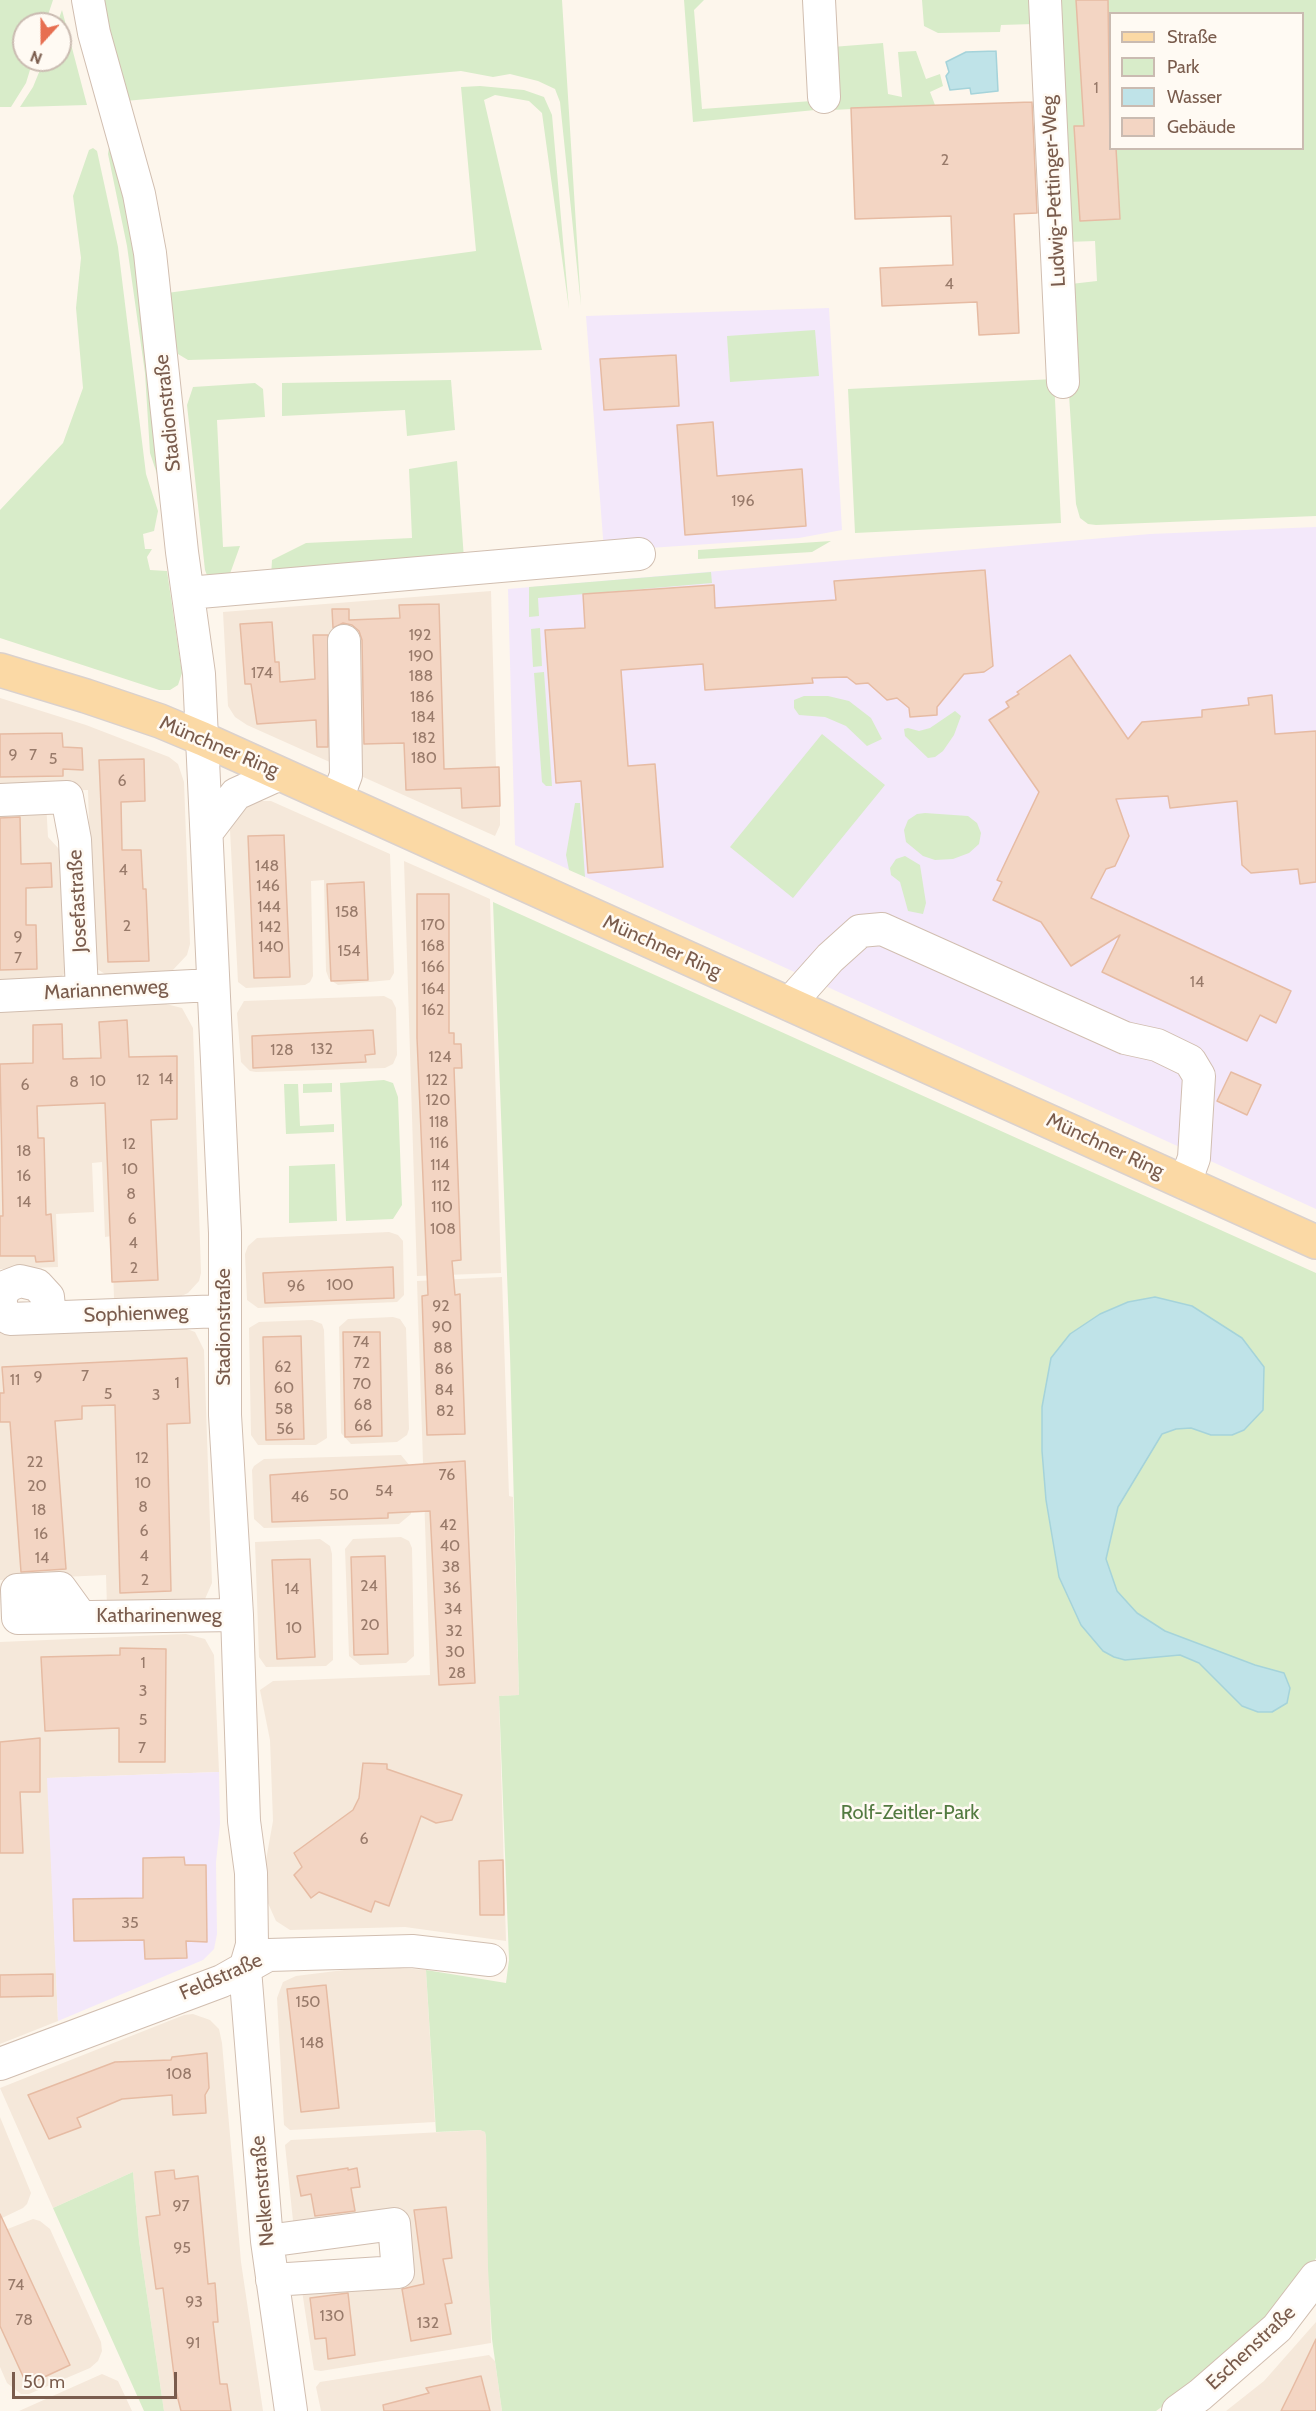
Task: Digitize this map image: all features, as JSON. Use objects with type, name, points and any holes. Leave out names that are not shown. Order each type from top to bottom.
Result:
[{"type":"main road","name":"Münchner Ring","points":[[0,670],[117,706],[203,739],[1316,1242]]},
{"type":"street","name":"Stadionstraße","points":[[88,0],[94,33],[140,194],[150,253],[199,674],[225,1233],[223,1311],[225,1415],[237,1615],[244,1821],[230,1870],[234,1946],[245,1969]]},
{"type":"street","points":[[819,0],[824,97]]},
{"type":"street","name":"Ludwig-Pettinger-Weg","points":[[1045,0],[1063,382]]},
{"type":"street","points":[[188,593],[639,554]]},
{"type":"street","points":[[337,799],[346,775],[344,641]]},
{"type":"street","points":[[207,832],[236,794],[280,774]]},
{"type":"street","name":"Josefastraße","points":[[0,800],[67,797],[75,840],[82,991]]},
{"type":"street","points":[[789,1004],[830,958],[860,931],[882,929],[1125,1038],[1156,1045],[1190,1061],[1199,1076],[1194,1158],[1185,1183]]},
{"type":"street","name":"Mariannenweg","points":[[0,996],[212,985]]},
{"type":"street","name":"Sophienweg","points":[[50,1317],[223,1311]]},
{"type":"street","name":"Katharinenweg","points":[[81,1617],[237,1615]]},
{"type":"street","name":"Feldstraße","points":[[0,2064],[222,1981],[268,1955],[412,1951],[490,1960]]},
{"type":"street","name":"Nelkenstraße","points":[[245,1969],[267,2241],[291,2411]]},
{"type":"street","points":[[267,2241],[394,2224],[398,2272],[272,2280]]},
{"type":"street","name":"Eschenstraße","points":[[1178,2411],[1200,2395],[1277,2328],[1316,2277]]},
{"type":"shaded area","points":[[829,308],[842,530],[799,538],[604,551],[586,316]]},
{"type":"shaded area","points":[[1316,527],[1316,1209],[515,845],[508,589],[1150,534]]},
{"type":"shaded area","points":[[491,591],[496,767],[499,767],[500,806],[500,825],[495,836],[247,725],[235,717],[228,706],[223,612]]},
{"type":"shaded area","points":[[0,698],[86,725],[169,757],[178,764],[184,782],[190,944],[187,955],[171,972],[110,977],[97,969],[93,963],[88,790],[0,792]]},
{"type":"shaded area","points":[[256,801],[271,801],[390,854],[394,973],[390,980],[338,985],[329,979],[326,971],[324,880],[311,881],[313,976],[310,982],[305,985],[246,988],[238,982],[230,830],[234,817],[243,807]]},
{"type":"shaded area","points":[[46,802],[48,837],[69,860],[69,970],[57,980],[0,982],[0,804]]},
{"type":"shaded area","points":[[404,861],[490,899],[501,1273],[417,1276]]},
{"type":"shaded area","points":[[384,996],[392,1000],[396,1008],[397,1055],[393,1064],[385,1068],[256,1072],[250,1071],[241,1062],[237,1013],[244,1001]]},
{"type":"shaded area","points":[[162,1003],[182,1008],[193,1028],[201,1273],[199,1281],[188,1293],[179,1297],[114,1299],[112,1236],[105,1237],[102,1162],[92,1163],[94,1212],[56,1214],[58,1267],[0,1269],[0,1010]]},
{"type":"shaded area","points":[[389,1232],[398,1235],[403,1241],[404,1295],[397,1302],[258,1308],[247,1300],[245,1254],[248,1246],[257,1238]]},
{"type":"shaded area","points":[[502,1277],[509,1496],[513,1497],[519,1695],[499,1696],[506,1941],[405,1927],[290,1930],[276,1921],[267,1901],[266,1860],[273,1821],[270,1740],[260,1690],[273,1681],[430,1675],[417,1281]]},
{"type":"shaded area","points":[[393,1317],[400,1319],[406,1328],[409,1429],[407,1435],[397,1442],[351,1444],[341,1433],[339,1327],[348,1319]]},
{"type":"shaded area","points":[[312,1320],[322,1324],[324,1330],[327,1438],[316,1445],[258,1445],[251,1435],[249,1328],[259,1322]]},
{"type":"shaded area","points":[[179,1326],[195,1332],[204,1350],[212,1583],[205,1599],[198,1604],[107,1607],[106,1575],[0,1580],[0,1332]]},
{"type":"shaded area","points":[[401,1455],[410,1466],[411,1514],[399,1524],[264,1528],[254,1519],[252,1470],[264,1459]]},
{"type":"shaded area","points":[[401,1537],[409,1541],[412,1548],[414,1656],[406,1663],[360,1665],[349,1656],[345,1549],[353,1539]]},
{"type":"shaded area","points":[[320,1539],[330,1546],[332,1554],[333,1660],[326,1666],[266,1667],[259,1657],[255,1542]]},
{"type":"shaded area","points":[[186,1634],[205,1639],[214,1655],[219,1772],[48,1778],[58,2021],[0,2044],[0,1642]]},
{"type":"shaded area","points":[[219,1772],[220,1824],[216,1862],[217,1934],[214,1949],[203,1960],[58,2021],[47,1778]]},
{"type":"shaded area","points":[[400,1968],[426,1970],[435,2122],[290,2130],[284,2125],[277,1998],[283,1982],[296,1976],[344,1970]]},
{"type":"shaded area","points":[[193,2014],[210,2020],[219,2029],[222,2043],[241,2262],[263,2411],[164,2411],[139,2241],[133,2172],[53,2208],[0,2088],[184,2015]]},
{"type":"shaded area","points":[[0,2117],[31,2193],[23,2208],[0,2219]]},
{"type":"shaded area","points":[[480,2130],[485,2132],[486,2137],[491,2343],[321,2371],[314,2370],[301,2284],[384,2280],[399,2211],[294,2230],[285,2145],[291,2140]]},
{"type":"shaded area","points":[[33,2219],[40,2221],[50,2229],[101,2342],[102,2351],[98,2361],[90,2368],[29,2394],[21,2394],[7,2383],[0,2367],[0,2232]]},
{"type":"shaded area","points":[[1316,2322],[1316,2411],[1226,2411],[1264,2381]]},
{"type":"shaded area","points":[[489,2355],[495,2361],[502,2411],[321,2411],[316,2387],[320,2382]]},
{"type":"shaded area","points":[[102,2374],[118,2381],[132,2411],[19,2411]]},
{"type":"green space","points":[[0,0],[53,0],[49,12],[12,12],[12,72],[29,72],[26,83],[11,107],[0,107]]},
{"type":"green space","points":[[103,0],[562,0],[581,306],[560,102],[555,89],[538,81],[510,74],[493,77],[461,71],[125,101]]},
{"type":"green space","points":[[684,0],[704,0],[694,10],[702,109],[812,101],[815,110],[693,122]]},
{"type":"green space","points":[[922,0],[1033,0],[1034,24],[1001,25],[1000,32],[938,33],[924,26]]},
{"type":"green space","points":[[1055,0],[1316,0],[1316,516],[1096,525],[1088,524],[1080,518],[1076,504],[1062,285],[1097,281],[1095,241],[1067,242]]},
{"type":"green space","points":[[883,43],[888,94],[902,97],[898,52],[916,51],[926,79],[940,74],[943,86],[930,92],[935,105],[832,110],[832,47]]},
{"type":"green space","points":[[72,48],[87,105],[20,107],[33,87],[39,72],[72,72]]},
{"type":"green space","points":[[480,86],[524,90],[544,97],[552,115],[569,309],[542,113],[529,101],[495,95],[484,100],[542,350],[188,360],[178,354],[167,293],[476,251],[461,87]]},
{"type":"green space","points":[[110,141],[130,195],[162,489],[150,453],[145,373],[127,246],[108,154]]},
{"type":"green space","points":[[93,148],[97,151],[118,247],[146,474],[158,511],[154,531],[143,534],[145,549],[152,549],[147,557],[150,570],[167,571],[182,673],[178,685],[170,690],[159,690],[0,638],[0,510],[63,443],[83,388],[76,308],[81,258],[73,196],[89,150]]},
{"type":"green space","points":[[815,330],[819,376],[730,382],[727,336]]},
{"type":"green space","points":[[1054,379],[1061,523],[855,533],[848,389]]},
{"type":"green space","points":[[451,380],[455,430],[407,436],[405,410],[282,416],[282,383]]},
{"type":"green space","points":[[255,383],[263,389],[265,417],[217,420],[223,547],[240,546],[227,582],[208,578],[205,570],[187,405],[193,387]]},
{"type":"green space","points":[[457,461],[464,559],[271,577],[272,560],[306,543],[412,538],[409,469]]},
{"type":"green space","points":[[831,541],[812,552],[698,559],[698,550]]},
{"type":"green space","points":[[711,572],[712,583],[538,598],[539,616],[529,617],[529,587]]},
{"type":"green space","points":[[540,628],[542,666],[533,667],[531,629]]},
{"type":"green space","points":[[544,672],[552,786],[546,786],[542,782],[534,673]]},
{"type":"green space","points":[[804,696],[828,696],[849,701],[871,718],[882,739],[867,746],[846,726],[825,717],[799,715],[794,708],[794,700]]},
{"type":"green space","points":[[955,711],[961,716],[954,735],[943,751],[935,757],[928,758],[905,736],[904,729],[919,731],[930,728]]},
{"type":"green space","points":[[822,734],[885,785],[793,898],[730,847]]},
{"type":"green space","points":[[575,803],[580,803],[585,877],[569,870],[566,855]]},
{"type":"green space","points":[[917,814],[968,816],[977,823],[981,833],[979,844],[969,853],[953,859],[935,860],[923,856],[906,842],[904,830],[908,820]]},
{"type":"green space","points":[[905,856],[920,865],[926,903],[923,914],[908,911],[900,882],[891,875],[890,868],[896,859]]},
{"type":"green space","name":"Rolf-Zeitler-Park","points":[[493,902],[1316,1273],[1316,2258],[1306,2276],[1219,2366],[1156,2411],[502,2411],[492,2339],[488,2268],[486,2137],[485,2132],[480,2130],[436,2132],[426,1970],[506,1983],[509,1960],[499,1696],[519,1695],[510,1354]]},
{"type":"green space","points":[[384,1080],[393,1083],[398,1097],[402,1205],[393,1219],[346,1221],[340,1083]]},
{"type":"green space","points":[[332,1083],[332,1092],[303,1093],[303,1084]]},
{"type":"green space","points":[[284,1084],[298,1084],[300,1126],[334,1124],[334,1132],[286,1134]]},
{"type":"green space","points":[[335,1164],[337,1221],[289,1223],[289,1166]]},
{"type":"green space","points":[[133,2172],[139,2241],[164,2411],[144,2411],[53,2208]]},
{"type":"water","points":[[996,51],[998,91],[971,94],[970,88],[950,90],[946,76],[949,72],[946,62],[966,52]]},
{"type":"water","points":[[1155,1297],[1192,1306],[1242,1338],[1264,1367],[1263,1410],[1244,1430],[1232,1435],[1211,1435],[1191,1428],[1176,1429],[1162,1434],[1118,1507],[1106,1559],[1117,1591],[1137,1613],[1165,1631],[1255,1665],[1284,1673],[1290,1688],[1287,1703],[1272,1712],[1258,1712],[1242,1706],[1199,1663],[1180,1655],[1125,1660],[1103,1651],[1081,1625],[1059,1577],[1046,1500],[1042,1451],[1042,1407],[1051,1358],[1070,1334],[1100,1314],[1128,1302]]},
{"type":"building","points":[[1076,0],[1108,0],[1109,150],[1116,150],[1120,219],[1080,221],[1074,126],[1084,126]]},
{"type":"building","points":[[1032,102],[1037,213],[1014,214],[1019,333],[979,335],[977,302],[882,306],[880,268],[953,265],[951,216],[855,219],[851,108]]},
{"type":"building","points":[[676,355],[679,406],[604,410],[600,359]]},
{"type":"building","points":[[713,422],[717,476],[802,469],[806,526],[685,535],[677,425]]},
{"type":"building","points":[[985,570],[993,666],[984,672],[964,674],[937,707],[937,715],[910,717],[909,708],[897,698],[887,700],[868,683],[856,684],[847,677],[812,678],[813,683],[705,690],[703,664],[621,670],[628,766],[655,764],[663,867],[588,873],[581,781],[556,783],[545,630],[585,628],[583,594],[714,585],[715,608],[836,600],[834,581]]},
{"type":"building","points":[[439,604],[444,769],[499,767],[500,806],[462,808],[461,788],[406,790],[404,743],[364,744],[362,640],[359,631],[352,625],[343,623],[333,628],[332,609],[349,609],[349,620],[400,618],[399,605]]},
{"type":"building","points":[[272,622],[275,662],[279,662],[280,682],[315,679],[313,635],[328,635],[328,747],[317,747],[316,720],[257,724],[251,684],[245,684],[240,624]]},
{"type":"building","points":[[1070,655],[1128,739],[1142,722],[1202,717],[1202,710],[1249,705],[1248,698],[1272,695],[1275,734],[1316,731],[1316,882],[1300,884],[1298,869],[1251,873],[1242,865],[1237,801],[1170,808],[1168,796],[1116,799],[1129,836],[1115,866],[1106,869],[1091,898],[1291,991],[1276,1023],[1260,1015],[1247,1041],[1102,972],[1120,935],[1071,966],[1041,922],[993,900],[1002,882],[997,880],[1039,792],[989,720],[1009,707],[1006,702],[1019,694],[1017,692]]},
{"type":"building","points":[[62,733],[63,747],[82,748],[83,770],[63,769],[63,776],[0,777],[0,734]]},
{"type":"building","points":[[144,759],[145,801],[121,802],[122,850],[141,850],[143,889],[146,889],[149,961],[108,962],[99,760]]},
{"type":"building","points":[[20,817],[21,864],[51,863],[52,887],[26,888],[26,925],[36,925],[37,969],[0,970],[0,818]]},
{"type":"building","points":[[284,835],[290,977],[254,978],[248,836]]},
{"type":"building","points":[[364,882],[368,980],[331,981],[327,884]]},
{"type":"building","points":[[417,894],[449,894],[449,1033],[454,1033],[454,1044],[461,1044],[462,1068],[454,1068],[461,1260],[452,1261],[455,1295],[460,1294],[465,1434],[427,1435],[422,1296],[428,1295],[417,1038]]},
{"type":"building","points":[[127,1020],[129,1057],[177,1056],[177,1119],[151,1120],[158,1280],[112,1282],[105,1103],[37,1106],[38,1138],[44,1138],[46,1215],[51,1214],[54,1261],[36,1262],[35,1256],[0,1256],[0,1216],[3,1216],[0,1064],[33,1063],[33,1025],[62,1024],[63,1059],[101,1058],[99,1022]]},
{"type":"building","points":[[373,1030],[375,1054],[365,1055],[366,1062],[253,1068],[252,1036]]},
{"type":"building","points":[[1231,1072],[1261,1085],[1247,1115],[1217,1101]]},
{"type":"building","points":[[393,1267],[394,1298],[265,1303],[263,1273]]},
{"type":"building","points":[[343,1332],[380,1332],[382,1436],[345,1437]]},
{"type":"building","points":[[301,1336],[304,1439],[266,1440],[263,1337]]},
{"type":"building","points":[[187,1358],[190,1423],[167,1424],[171,1591],[120,1593],[115,1405],[82,1406],[82,1419],[55,1421],[66,1569],[21,1572],[10,1422],[0,1422],[0,1393],[4,1393],[2,1367]]},
{"type":"building","points":[[465,1461],[475,1683],[439,1685],[430,1511],[388,1513],[388,1518],[272,1522],[270,1475]]},
{"type":"building","points":[[385,1556],[388,1654],[354,1655],[351,1557]]},
{"type":"building","points":[[310,1559],[315,1657],[277,1659],[272,1560]]},
{"type":"building","points":[[120,1648],[166,1649],[165,1762],[119,1762],[119,1728],[45,1731],[41,1657],[120,1655]]},
{"type":"building","points":[[40,1738],[40,1792],[20,1792],[23,1853],[0,1853],[0,1742]]},
{"type":"building","points":[[363,1763],[387,1764],[387,1769],[462,1795],[452,1820],[436,1823],[421,1816],[389,1906],[375,1901],[371,1912],[319,1892],[311,1898],[294,1875],[302,1867],[294,1853],[353,1810],[359,1798]]},
{"type":"building","points":[[184,1857],[185,1865],[206,1865],[207,1942],[186,1941],[187,1958],[145,1959],[144,1940],[74,1941],[73,1899],[143,1898],[143,1858]]},
{"type":"building","points":[[503,1860],[504,1915],[480,1915],[479,1861]]},
{"type":"building","points":[[53,1974],[53,1996],[0,1997],[0,1975]]},
{"type":"building","points":[[326,1985],[339,2108],[301,2112],[287,1989]]},
{"type":"building","points":[[207,2053],[209,2088],[205,2095],[206,2113],[173,2115],[172,2095],[122,2099],[77,2118],[81,2127],[49,2139],[28,2095],[115,2062],[171,2060],[172,2057]]},
{"type":"building","points":[[348,2168],[348,2170],[357,2168],[360,2187],[351,2188],[355,2211],[315,2216],[311,2194],[301,2196],[297,2176]]},
{"type":"building","points":[[174,2170],[175,2179],[198,2176],[208,2284],[215,2283],[218,2322],[213,2322],[220,2384],[227,2384],[231,2411],[181,2411],[176,2391],[163,2288],[156,2289],[146,2217],[160,2215],[155,2172]]},
{"type":"building","points":[[446,2207],[452,2258],[443,2259],[452,2303],[445,2304],[451,2334],[411,2341],[402,2289],[424,2284],[414,2210]]},
{"type":"building","points":[[0,2214],[70,2365],[27,2385],[0,2326]]},
{"type":"building","points":[[348,2293],[355,2355],[328,2359],[326,2338],[315,2339],[310,2298]]},
{"type":"building","points":[[1316,2339],[1316,2411],[1281,2411],[1292,2389]]},
{"type":"building","points":[[481,2376],[490,2411],[384,2411],[383,2405],[429,2393],[426,2388]]}]
